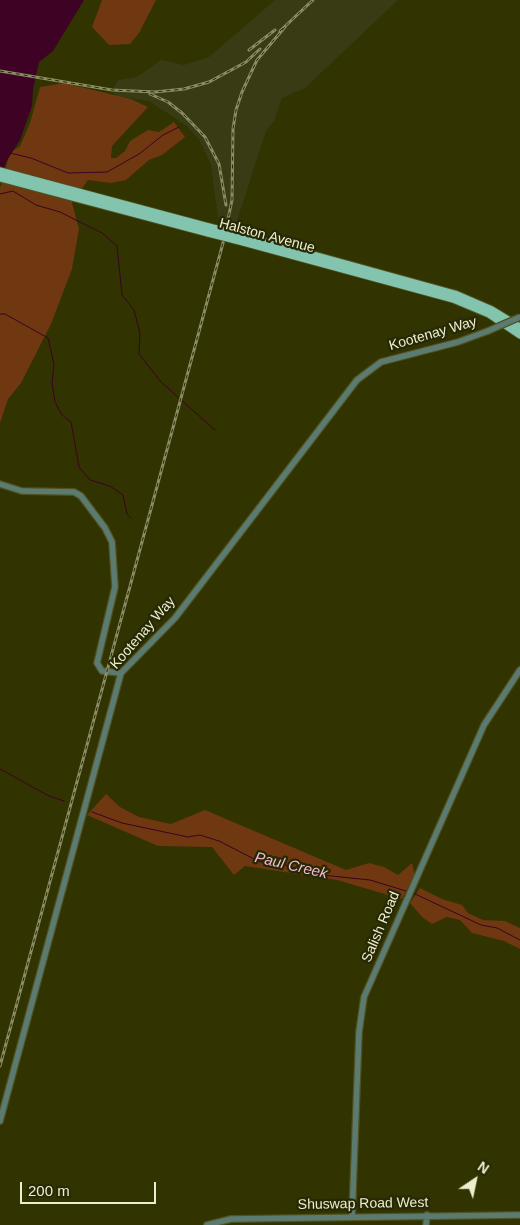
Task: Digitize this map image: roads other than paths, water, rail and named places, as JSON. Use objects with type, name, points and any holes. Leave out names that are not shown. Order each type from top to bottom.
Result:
[{"type":"main road","name":"Halston Avenue","points":[[0,172],[97,201]]},
{"type":"main road","name":"Halston Avenue","points":[[0,178],[97,201],[455,294],[492,310],[520,327]]},
{"type":"main road","name":"Halston Avenue","points":[[244,239],[452,299],[489,314],[520,335]]},
{"type":"street","name":"Kootenay Way","points":[[0,1121],[120,673],[175,618],[357,380],[381,362],[458,342],[520,316]]},
{"type":"street","points":[[0,484],[22,491],[47,493],[69,491],[81,496],[105,528],[112,542],[116,587],[96,663],[102,671],[120,673]]},
{"type":"street","name":"Salish Road","points":[[352,1217],[359,1032],[364,997],[484,725],[520,670]]},
{"type":"street","points":[[426,1225],[427,1215]]},
{"type":"street","name":"Shuswap Road West","points":[[207,1225],[231,1219],[520,1215]]},
{"type":"waterway","points":[[10,153],[31,158],[68,173],[107,172],[139,154],[163,135],[179,127]]},
{"type":"waterway","points":[[0,194],[13,191],[36,205],[60,212],[102,233],[117,246],[122,295],[134,310],[140,333],[139,354],[161,382],[215,430]]},
{"type":"waterway","points":[[0,314],[5,314],[48,338],[54,364],[52,383],[55,402],[62,415],[71,422],[79,467],[90,480],[110,486],[123,495],[127,514],[131,518]]},
{"type":"waterway","name":"Paul Creek","points":[[0,769],[49,796],[64,801]]},
{"type":"waterway","name":"Paul Creek","points":[[92,812],[122,823],[188,837],[200,835],[219,841],[260,862],[274,862],[322,875],[370,880],[406,891]]},
{"type":"waterway","name":"Paul Creek","points":[[413,893],[481,925],[497,928],[520,940]]},
{"type":"railway","points":[[280,31],[313,0]]},
{"type":"railway","points":[[0,1066],[223,243],[232,200],[233,129],[236,110],[257,60],[285,27]]},
{"type":"railway","points":[[249,50],[275,30]]},
{"type":"railway","points":[[0,71],[112,90],[155,92],[184,89],[209,82],[246,62],[260,49]]},
{"type":"railway","points":[[150,94],[168,102],[182,113],[205,137],[219,164],[226,205]]}]
